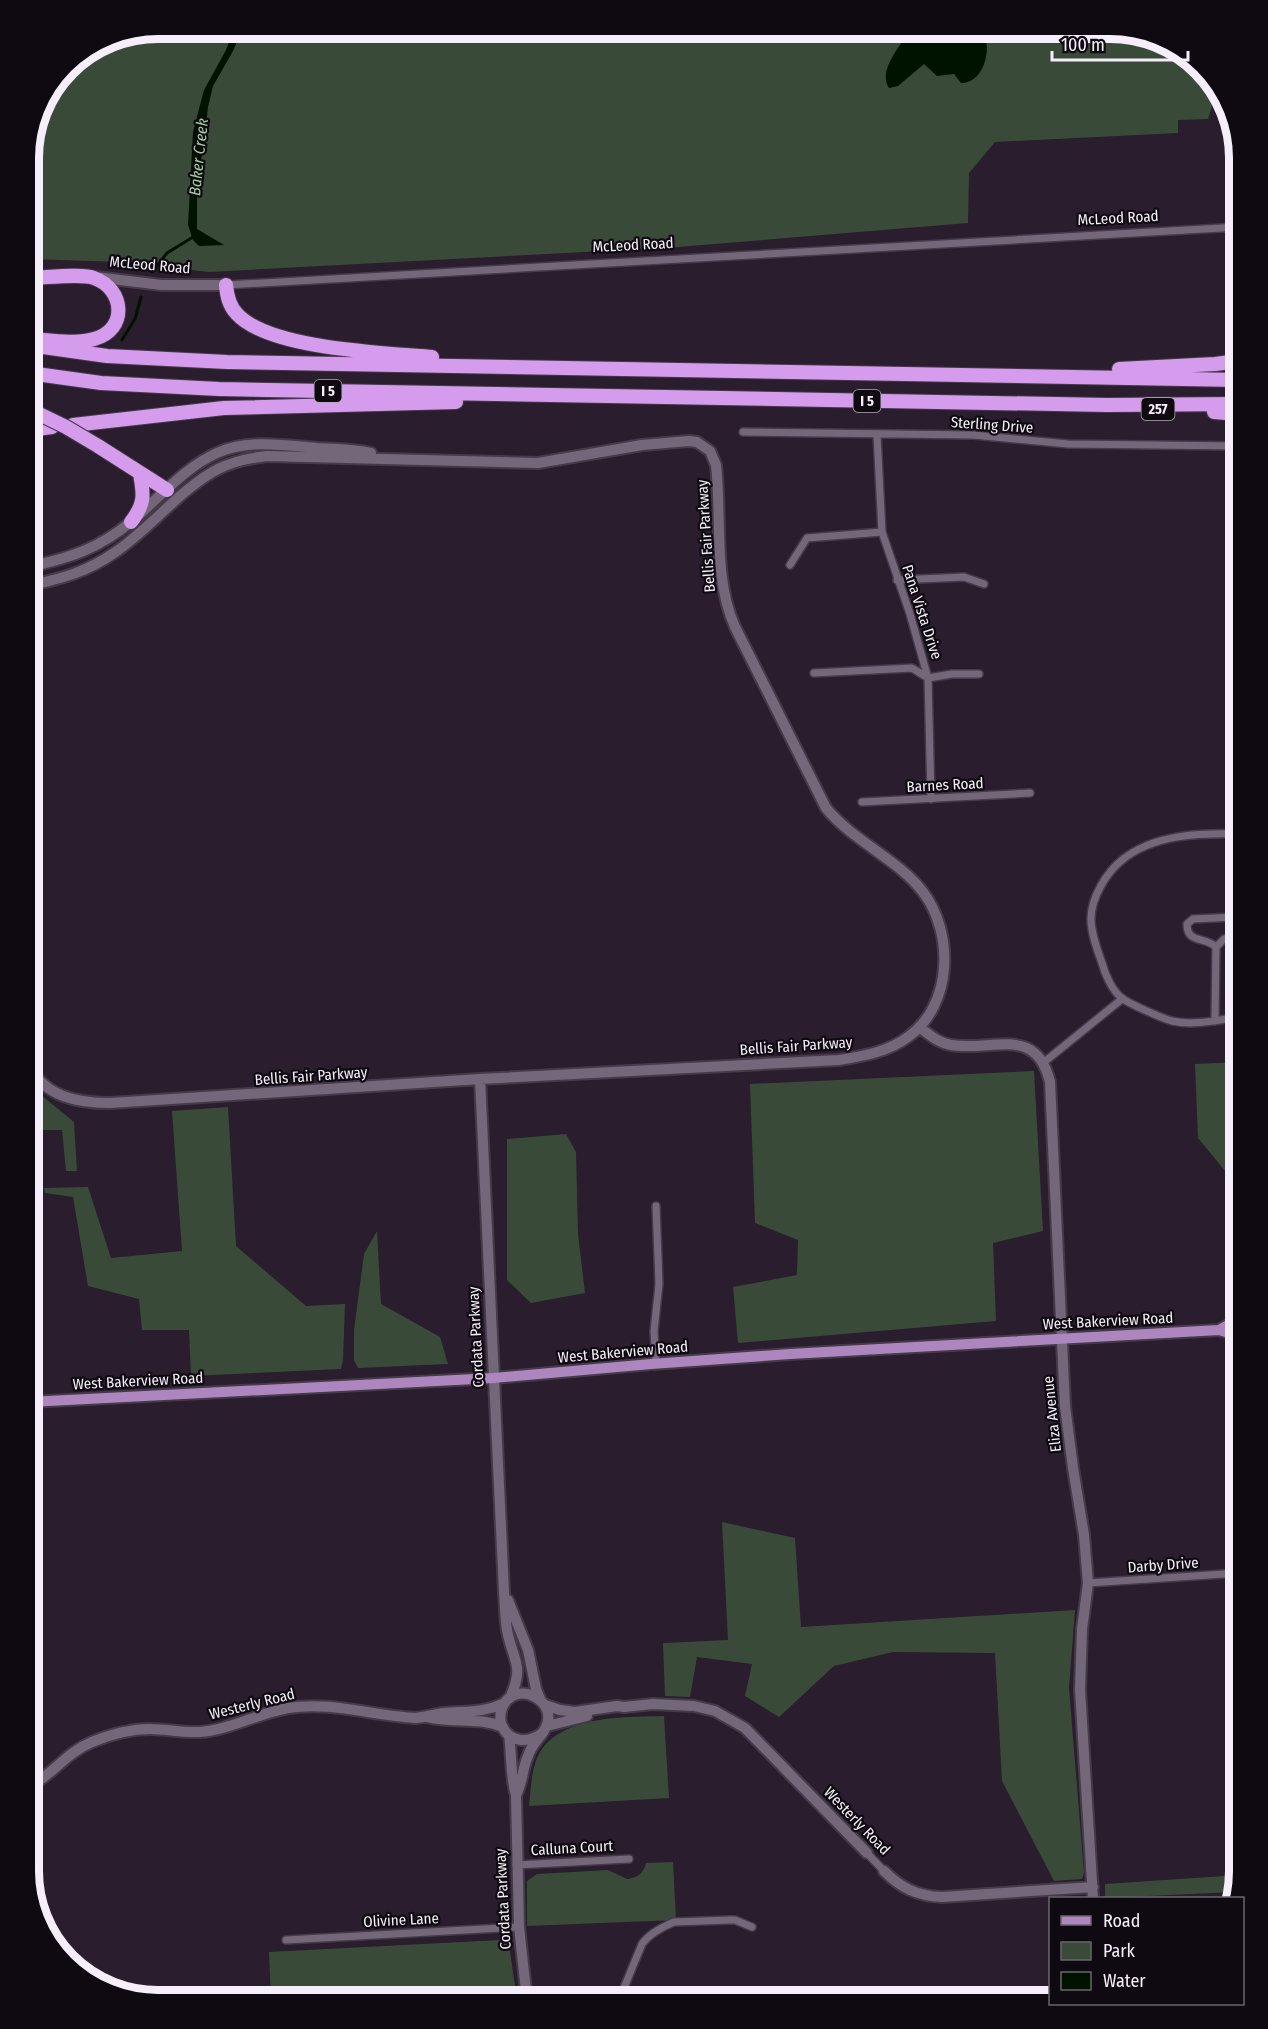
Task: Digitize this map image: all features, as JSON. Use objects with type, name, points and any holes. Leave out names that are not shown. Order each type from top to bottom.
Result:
[{"type":"highway","points":[[39,339],[79,341],[94,339],[109,331],[117,318],[118,302],[111,288],[92,277]]},
{"type":"highway","name":"McLeod Road","points":[[39,278],[92,277]]},
{"type":"highway","points":[[226,285],[228,299],[238,316],[256,328],[283,339],[395,354],[566,367]]},
{"type":"highway","name":"I 5","points":[[39,346],[107,356],[162,360],[1229,380]]},
{"type":"highway","points":[[1001,376],[1229,362]]},
{"type":"highway","name":"I 5","points":[[39,374],[101,383],[157,387],[1107,405],[1229,404]]},
{"type":"highway","points":[[73,424],[254,407],[627,397]]},
{"type":"highway","name":"257","points":[[1107,405],[1229,413]]},
{"type":"highway","points":[[39,414],[98,446],[140,474],[172,485]]},
{"type":"highway","points":[[39,429],[52,427]]},
{"type":"highway","points":[[131,522],[142,505],[140,474]]},
{"type":"main road","name":"West Bakerview Road","points":[[39,1401],[494,1378],[656,1363],[1219,1330],[1229,1325]]},
{"type":"main road","name":"West Bakerview Road","points":[[1219,1330],[1229,1334]]},
{"type":"street","name":"McLeod Road","points":[[92,277],[162,285],[226,285],[1229,228]]},
{"type":"street","name":"Sterling Drive","points":[[743,432],[973,435],[1068,444],[1229,446]]},
{"type":"street","name":"Pana Vista Drive","points":[[878,435],[882,532],[910,614],[928,678],[931,799]]},
{"type":"street","name":"Bellis Fair Parkway","points":[[39,584],[66,578],[96,565],[124,546],[187,492],[218,469],[242,459],[267,456],[538,463],[642,445],[697,442],[710,451],[716,465],[724,596],[735,627],[826,808],[840,824],[910,878],[921,890],[935,913],[942,932],[944,953],[940,987],[928,1015],[919,1027],[908,1037],[862,1057],[480,1079],[248,1096],[90,1103],[69,1099],[54,1092],[39,1080]]},
{"type":"street","name":"Bellis Fair Parkway","points":[[39,565],[60,561],[89,550],[131,522],[172,485],[218,452],[266,444],[359,451],[395,458]]},
{"type":"street","points":[[172,485],[187,492]]},
{"type":"street","points":[[172,485],[177,501]]},
{"type":"street","points":[[790,565],[807,538],[882,532]]},
{"type":"street","points":[[897,580],[964,577],[984,584]]},
{"type":"street","points":[[814,673],[912,669],[928,678],[952,674],[979,674]]},
{"type":"street","name":"Barnes Road","points":[[862,802],[1030,793]]},
{"type":"street","points":[[1229,834],[1193,835],[1151,843],[1121,860],[1110,872],[1094,902],[1091,919],[1095,943],[1104,970],[1122,999],[1172,1021],[1196,1023],[1229,1019]]},
{"type":"street","points":[[1216,947],[1212,943],[1188,934],[1187,924],[1193,919],[1229,916]]},
{"type":"street","points":[[1215,1021],[1216,947],[1229,937]]},
{"type":"street","points":[[919,1027],[938,1041],[949,1045],[1012,1044],[1023,1046],[1044,1063],[1122,999]]},
{"type":"street","name":"Eliza Avenue","points":[[1044,1063],[1050,1083],[1067,1422],[1084,1535],[1088,1583],[1082,1629],[1080,1690],[1094,1897]]},
{"type":"street","name":"Cordata Parkway","points":[[480,1079],[504,1592],[507,1631],[518,1666],[517,1682],[507,1701]]},
{"type":"street","points":[[656,1206],[659,1284],[654,1330],[656,1363]]},
{"type":"street","name":"Darby Drive","points":[[1088,1583],[1229,1574]]},
{"type":"street","name":"Cordata Parkway","points":[[504,1592],[528,1650],[536,1689],[543,1702]]},
{"type":"street","points":[[525,1693],[543,1702],[548,1719],[544,1730],[528,1741],[515,1739],[506,1731],[501,1715],[507,1701],[525,1693]]},
{"type":"street","name":"Westerly Road","points":[[427,1717],[441,1713],[489,1710],[507,1701]]},
{"type":"street","name":"Westerly Road","points":[[543,1702],[565,1711],[574,1712],[653,1704],[694,1706],[715,1711],[746,1728],[884,1871],[902,1886],[923,1896],[942,1897],[1093,1887]]},
{"type":"street","name":"Westerly Road","points":[[39,1780],[77,1749],[102,1738],[150,1729],[203,1732],[275,1711],[301,1707],[329,1707],[390,1716],[427,1717],[442,1721],[492,1722],[506,1731]]},
{"type":"street","name":"Westerly Road","points":[[544,1730],[617,1712],[624,1707]]},
{"type":"street","name":"Cordata Parkway","points":[[516,1795],[521,1785],[528,1755],[544,1730]]},
{"type":"street","name":"Cordata Parkway","points":[[506,1731],[513,1760],[512,1784],[516,1795],[519,1927],[526,1990]]},
{"type":"street","name":"Calluna Court","points":[[516,1865],[629,1859]]},
{"type":"street","points":[[623,1990],[646,1938],[667,1925],[674,1922],[735,1920],[752,1927]]},
{"type":"street","name":"Olivine Lane","points":[[286,1940],[519,1927]]},
{"type":"green space","points":[[158,39],[1118,39],[1148,45],[1176,59],[1199,80],[1214,100],[1208,119],[1178,120],[1178,133],[995,142],[969,173],[968,223],[678,247],[209,272],[123,262],[39,259],[39,150],[43,127],[51,105],[74,74],[98,55],[135,41]]},
{"type":"green space","points":[[1229,1062],[1229,1172],[1226,1172],[1198,1138],[1195,1064]]},
{"type":"green space","points":[[1034,1071],[1043,1231],[993,1243],[996,1321],[738,1343],[733,1287],[797,1275],[798,1240],[755,1223],[750,1084]]},
{"type":"green space","points":[[39,1093],[74,1122],[77,1171],[66,1171],[62,1130],[39,1130]]},
{"type":"green space","points":[[228,1107],[236,1246],[306,1306],[345,1304],[341,1369],[191,1376],[189,1330],[142,1330],[139,1299],[88,1286],[73,1197],[45,1193],[44,1188],[88,1187],[111,1258],[182,1251],[172,1111]]},
{"type":"green space","points":[[566,1134],[576,1152],[578,1234],[585,1293],[531,1303],[507,1280],[507,1139]]},
{"type":"green space","points":[[377,1231],[381,1304],[440,1337],[448,1364],[358,1368],[354,1360],[354,1330],[364,1254]]},
{"type":"green space","points":[[722,1522],[795,1538],[801,1627],[1075,1610],[1069,1688],[1084,1873],[1082,1879],[1054,1881],[1002,1781],[995,1653],[893,1652],[834,1666],[779,1717],[745,1696],[752,1664],[697,1657],[690,1697],[665,1696],[663,1643],[728,1640]]},
{"type":"green space","points":[[664,1716],[669,1798],[529,1806],[535,1765],[540,1752],[550,1740],[564,1731],[597,1720]]},
{"type":"green space","points":[[673,1862],[676,1920],[527,1926],[527,1881],[537,1874],[608,1870],[627,1879],[640,1874],[646,1863]]},
{"type":"green space","points":[[1229,1876],[1227,1892],[1105,1897],[1105,1884]]},
{"type":"green space","points":[[500,1940],[509,1944],[516,1990],[271,1990],[269,1952]]},
{"type":"water","points":[[230,39],[238,39],[213,86],[197,183],[197,229],[224,245],[199,246],[193,240],[188,225],[193,132],[204,90]]},
{"type":"water","points":[[904,39],[986,39],[987,45],[987,54],[981,70],[969,81],[961,83],[954,74],[937,76],[924,64],[898,86],[889,88],[886,73]]},
{"type":"waterway","name":"Baker Creek","points":[[152,272],[167,253],[193,237]]},
{"type":"waterway","name":"Baker Creek","points":[[122,340],[135,319],[141,297]]}]
